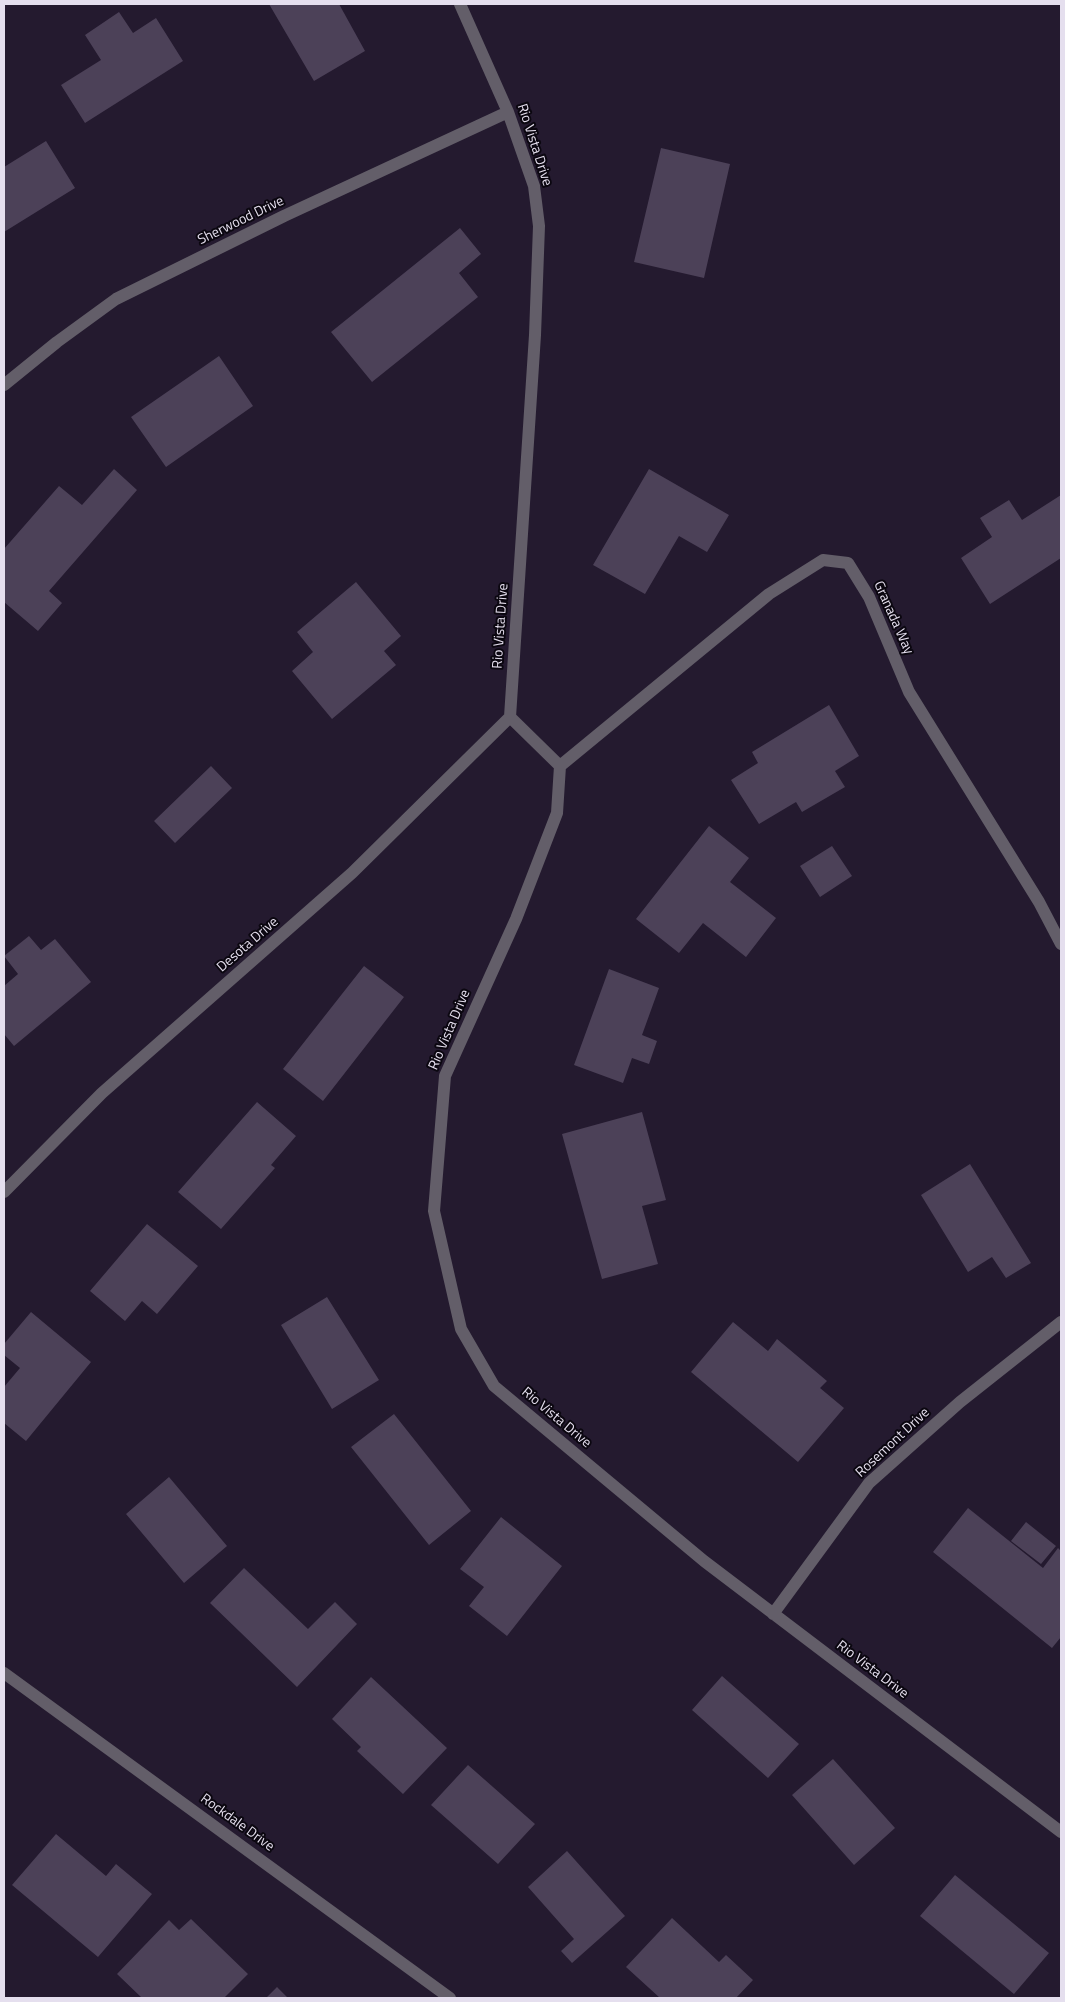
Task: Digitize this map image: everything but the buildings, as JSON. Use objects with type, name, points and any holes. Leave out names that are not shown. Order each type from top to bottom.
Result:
[{"type":"street","name":"Rio Vista Drive","points":[[460,4],[508,112],[534,186],[538,226],[536,335],[510,717]]},
{"type":"street","name":"Sherwood Drive","points":[[4,385],[57,342],[116,299],[284,216],[508,112]]},
{"type":"street","name":"Granada Way","points":[[560,766],[768,594],[823,560],[848,563],[869,597],[909,692],[1039,902],[1061,944]]},
{"type":"street","points":[[510,717],[560,766]]},
{"type":"street","name":"Desota Drive","points":[[4,1192],[102,1092],[352,873],[510,717]]},
{"type":"street","name":"Rio Vista Drive","points":[[560,766],[557,813],[516,918],[445,1076],[434,1211],[461,1330],[494,1386],[704,1561],[1061,1832]]},
{"type":"street","name":"Rosemont Drive","points":[[773,1614],[869,1483],[960,1402],[1061,1322]]},
{"type":"street","name":"Rockdale Drive","points":[[4,1673],[450,1998]]}]
